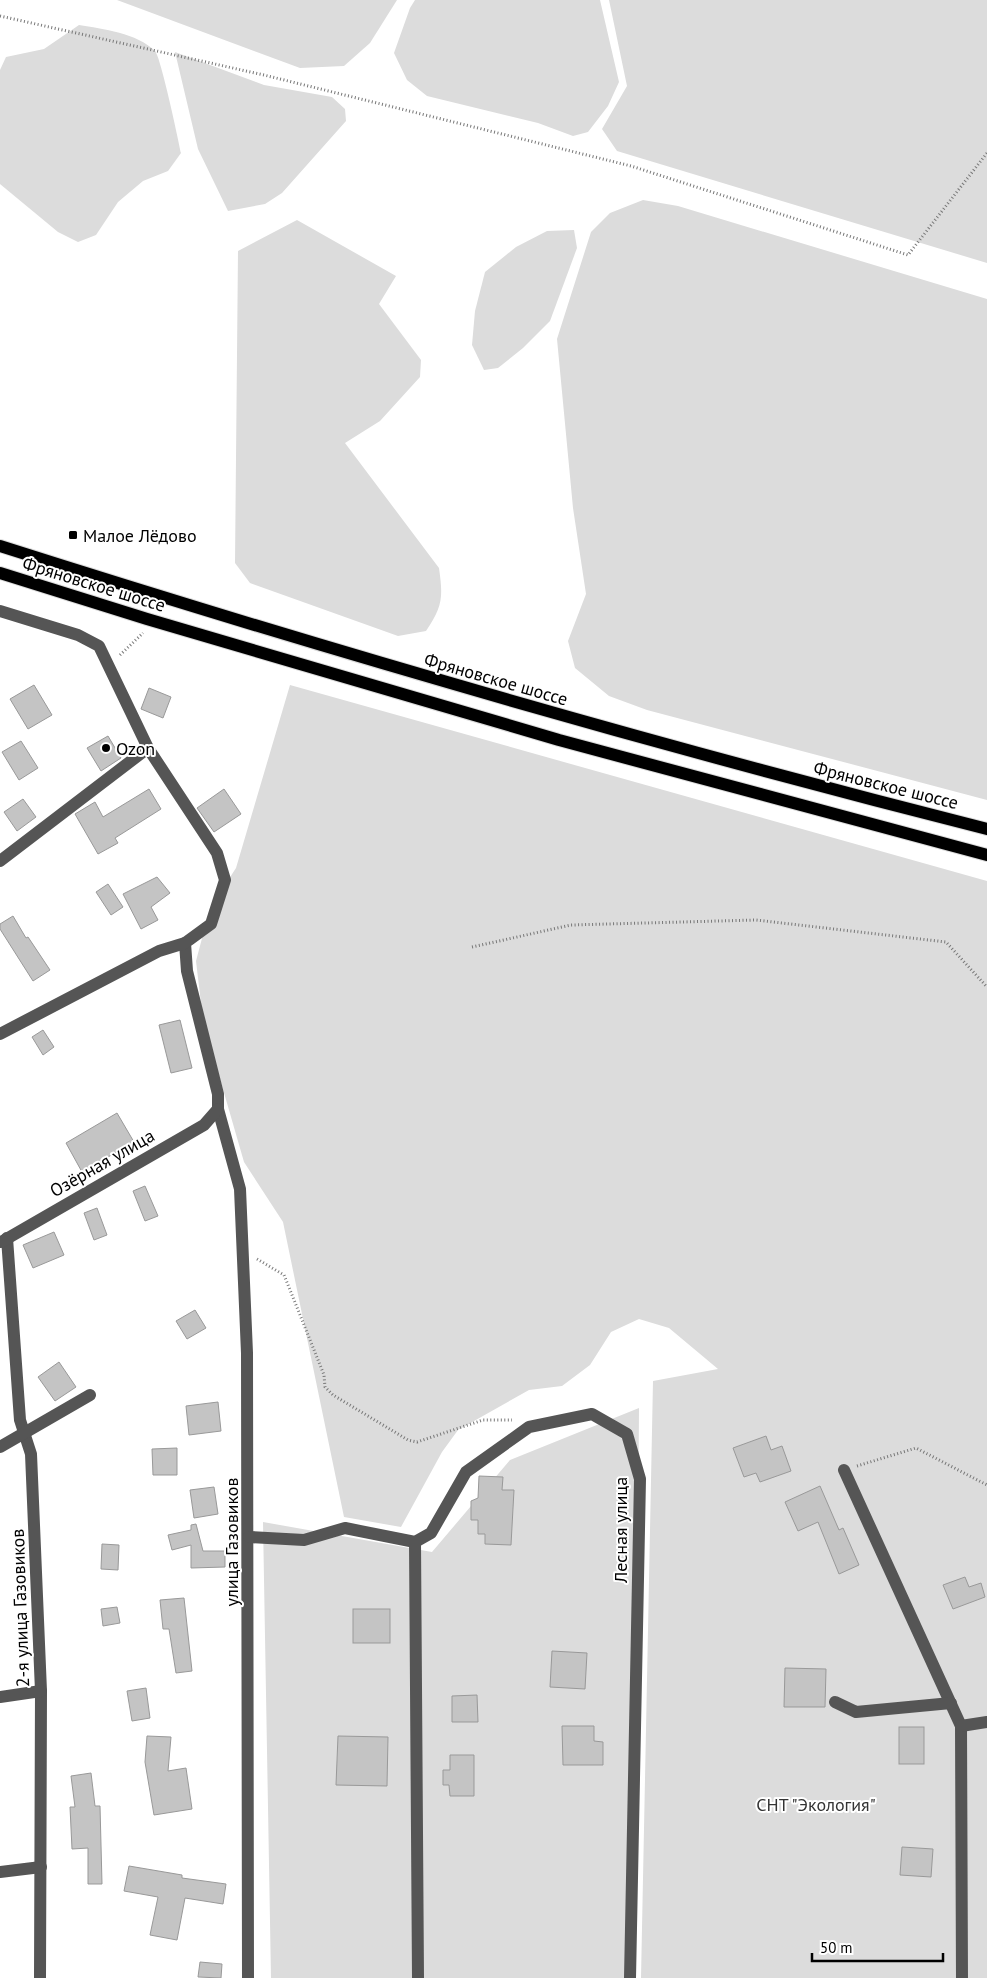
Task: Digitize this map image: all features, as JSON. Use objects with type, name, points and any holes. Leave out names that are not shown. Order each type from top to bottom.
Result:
[{"type":"main road","name":"Фряновское шоссе","points":[[0,546],[470,690],[748,768],[987,829]]},
{"type":"main road","name":"Фряновское шоссе","points":[[0,572],[156,621],[559,740],[987,855]]},
{"type":"street","points":[[0,611],[78,635],[99,646],[148,748],[217,853],[225,880],[211,924],[185,943],[159,951],[0,1034]]},
{"type":"street","points":[[0,861],[148,748]]},
{"type":"street","name":"улица Газовиков","points":[[185,943],[187,971],[218,1094],[218,1109],[240,1189],[247,1354],[249,1537],[248,1978]]},
{"type":"street","name":"Озёрная улица","points":[[4,1240],[204,1125],[218,1109]]},
{"type":"street","name":"2-я улица Газовиков","points":[[4,1240],[20,1420],[31,1454],[41,1691],[40,1978]]},
{"type":"street","points":[[0,1448],[90,1395]]},
{"type":"street","name":"Лесная улица","points":[[415,1542],[432,1533],[466,1472],[529,1427],[592,1414],[627,1434],[640,1479],[630,1978]]},
{"type":"street","points":[[844,1470],[960,1726],[962,1978]]},
{"type":"street","points":[[249,1537],[304,1540],[345,1528],[415,1542],[418,1978]]},
{"type":"street","points":[[0,1697],[41,1691]]},
{"type":"street","points":[[835,1702],[856,1712],[950,1703]]},
{"type":"street","points":[[960,1726],[987,1722]]},
{"type":"street","points":[[0,1872],[40,1867]]},
{"type":"path","points":[[0,16],[264,75],[631,166],[908,255],[987,153]]},
{"type":"path","points":[[109,666],[143,633]]},
{"type":"path","points":[[472,947],[571,925],[756,920],[946,942],[987,987]]},
{"type":"path","points":[[243,1252],[284,1275],[324,1375],[328,1392],[408,1440],[417,1442],[483,1420],[504,1421],[521,1418]]},
{"type":"path","points":[[844,1470],[916,1448],[987,1485]]},
{"type":"green space","points":[[117,0],[397,0],[370,43],[344,66],[300,68]]},
{"type":"green space","points":[[415,0],[600,0],[619,82],[608,106],[588,132],[573,136],[538,123],[427,96],[407,80],[394,53],[410,8]]},
{"type":"green space","points":[[609,0],[987,0],[987,263],[617,151],[602,129],[627,86]]},
{"type":"green space","points":[[79,25],[109,30],[129,36],[148,45],[155,51],[165,82],[181,153],[168,171],[143,181],[118,202],[96,235],[78,242],[58,232],[0,184],[0,70],[6,57],[44,49]]},
{"type":"green space","points":[[175,52],[264,85],[332,97],[345,109],[346,121],[282,193],[265,204],[228,211],[198,149]]},
{"type":"green space","points":[[643,200],[678,206],[987,299],[987,800],[647,710],[609,696],[575,668],[568,641],[586,594],[573,508],[557,339],[591,232],[610,213]]},
{"type":"green space","points":[[297,220],[396,276],[379,304],[421,360],[420,377],[380,421],[345,443],[439,568],[441,594],[439,608],[426,631],[398,636],[250,583],[235,563],[238,251]]},
{"type":"green space","points":[[574,230],[577,248],[550,321],[523,348],[498,368],[484,370],[472,345],[475,311],[485,272],[516,247],[547,231]]},
{"type":"green space","name":"СНТ \"Экология\"","points":[[290,685],[987,881],[987,1978],[641,1978],[653,1381],[718,1369],[669,1328],[639,1319],[611,1332],[590,1365],[562,1386],[529,1390],[458,1430],[442,1452],[401,1527],[344,1517],[283,1222],[244,1162],[203,1020],[196,961],[210,908],[236,868]]},
{"type":"green space","points":[[639,1408],[635,1978],[271,1978],[263,1522],[432,1552],[510,1460]]},
{"type":"building","points":[[34,685],[52,715],[28,729],[10,699]]},
{"type":"building","points":[[149,688],[171,697],[163,718],[141,709]]},
{"type":"building","points":[[108,736],[121,758],[101,771],[87,748]]},
{"type":"building","points":[[21,741],[38,768],[19,780],[2,752]]},
{"type":"building","points":[[149,789],[161,809],[115,838],[118,843],[98,854],[75,814],[95,802],[103,817]]},
{"type":"building","points":[[224,789],[241,814],[214,832],[197,808]]},
{"type":"building","points":[[23,799],[36,817],[17,831],[4,812]]},
{"type":"building","points":[[157,877],[170,893],[151,907],[158,920],[141,929],[123,894]]},
{"type":"building","points":[[108,884],[123,907],[111,915],[96,892]]},
{"type":"building","points":[[13,916],[26,938],[28,937],[50,970],[33,981],[0,929],[0,924]]},
{"type":"building","points":[[180,1020],[192,1068],[171,1073],[159,1025]]},
{"type":"building","points":[[43,1030],[54,1047],[43,1055],[32,1037]]},
{"type":"building","points":[[117,1113],[134,1142],[82,1172],[66,1143]]},
{"type":"building","points":[[145,1186],[158,1216],[145,1221],[133,1191]]},
{"type":"building","points":[[97,1208],[107,1235],[94,1240],[84,1213]]},
{"type":"building","points":[[54,1232],[64,1255],[33,1268],[23,1245]]},
{"type":"building","points":[[195,1310],[206,1328],[187,1339],[176,1321]]},
{"type":"building","points":[[59,1362],[76,1387],[55,1401],[38,1377]]},
{"type":"building","points":[[218,1402],[221,1431],[189,1435],[186,1406]]},
{"type":"building","points":[[766,1436],[771,1450],[782,1446],[791,1471],[760,1482],[756,1473],[744,1477],[733,1448]]},
{"type":"building","points":[[177,1448],[177,1475],[153,1475],[152,1449]]},
{"type":"building","points":[[479,1476],[503,1477],[502,1490],[514,1490],[511,1545],[485,1544],[485,1534],[478,1534],[478,1520],[471,1520],[471,1501],[478,1498]]},
{"type":"building","points":[[820,1486],[839,1530],[843,1528],[859,1565],[839,1574],[818,1522],[798,1531],[785,1502]]},
{"type":"building","points":[[214,1487],[218,1514],[194,1518],[190,1490]]},
{"type":"building","points":[[196,1524],[203,1551],[225,1551],[225,1567],[191,1568],[191,1545],[172,1550],[168,1535],[191,1530],[191,1525]]},
{"type":"building","points":[[102,1544],[119,1545],[118,1570],[101,1569]]},
{"type":"building","points":[[965,1577],[969,1587],[981,1583],[985,1597],[953,1609],[943,1585]]},
{"type":"building","points":[[184,1598],[192,1671],[176,1673],[169,1629],[163,1629],[160,1600]]},
{"type":"building","points":[[117,1607],[120,1623],[103,1626],[101,1609]]},
{"type":"building","points":[[353,1609],[390,1609],[390,1643],[353,1643]]},
{"type":"building","points":[[552,1651],[587,1653],[585,1689],[550,1687]]},
{"type":"building","points":[[785,1668],[826,1669],[825,1707],[784,1707]]},
{"type":"building","points":[[146,1688],[150,1718],[132,1721],[127,1691]]},
{"type":"building","points":[[477,1695],[478,1722],[452,1722],[452,1696]]},
{"type":"building","points":[[562,1726],[594,1726],[594,1741],[603,1742],[603,1765],[563,1765]]},
{"type":"building","points":[[899,1727],[924,1727],[924,1764],[899,1764]]},
{"type":"building","points":[[147,1736],[171,1737],[168,1771],[186,1768],[192,1809],[154,1815],[145,1762]]},
{"type":"building","points":[[338,1736],[388,1737],[387,1786],[336,1785]]},
{"type":"building","points":[[450,1755],[474,1755],[474,1796],[450,1796],[449,1785],[443,1785],[443,1770],[450,1770]]},
{"type":"building","points":[[91,1773],[95,1806],[100,1806],[102,1884],[88,1884],[88,1848],[72,1849],[70,1807],[75,1807],[71,1776]]},
{"type":"building","points":[[902,1847],[933,1849],[931,1877],[900,1875]]},
{"type":"building","points":[[129,1866],[182,1875],[182,1878],[226,1884],[223,1904],[185,1898],[177,1940],[150,1935],[158,1897],[124,1891]]},
{"type":"building","points":[[200,1962],[222,1964],[221,1978],[198,1977]]},
{"type":"place","name":"Малое Лёдово","points":[[73,535]]},
{"type":"place","name":"Ozon","points":[[106,748]]}]
